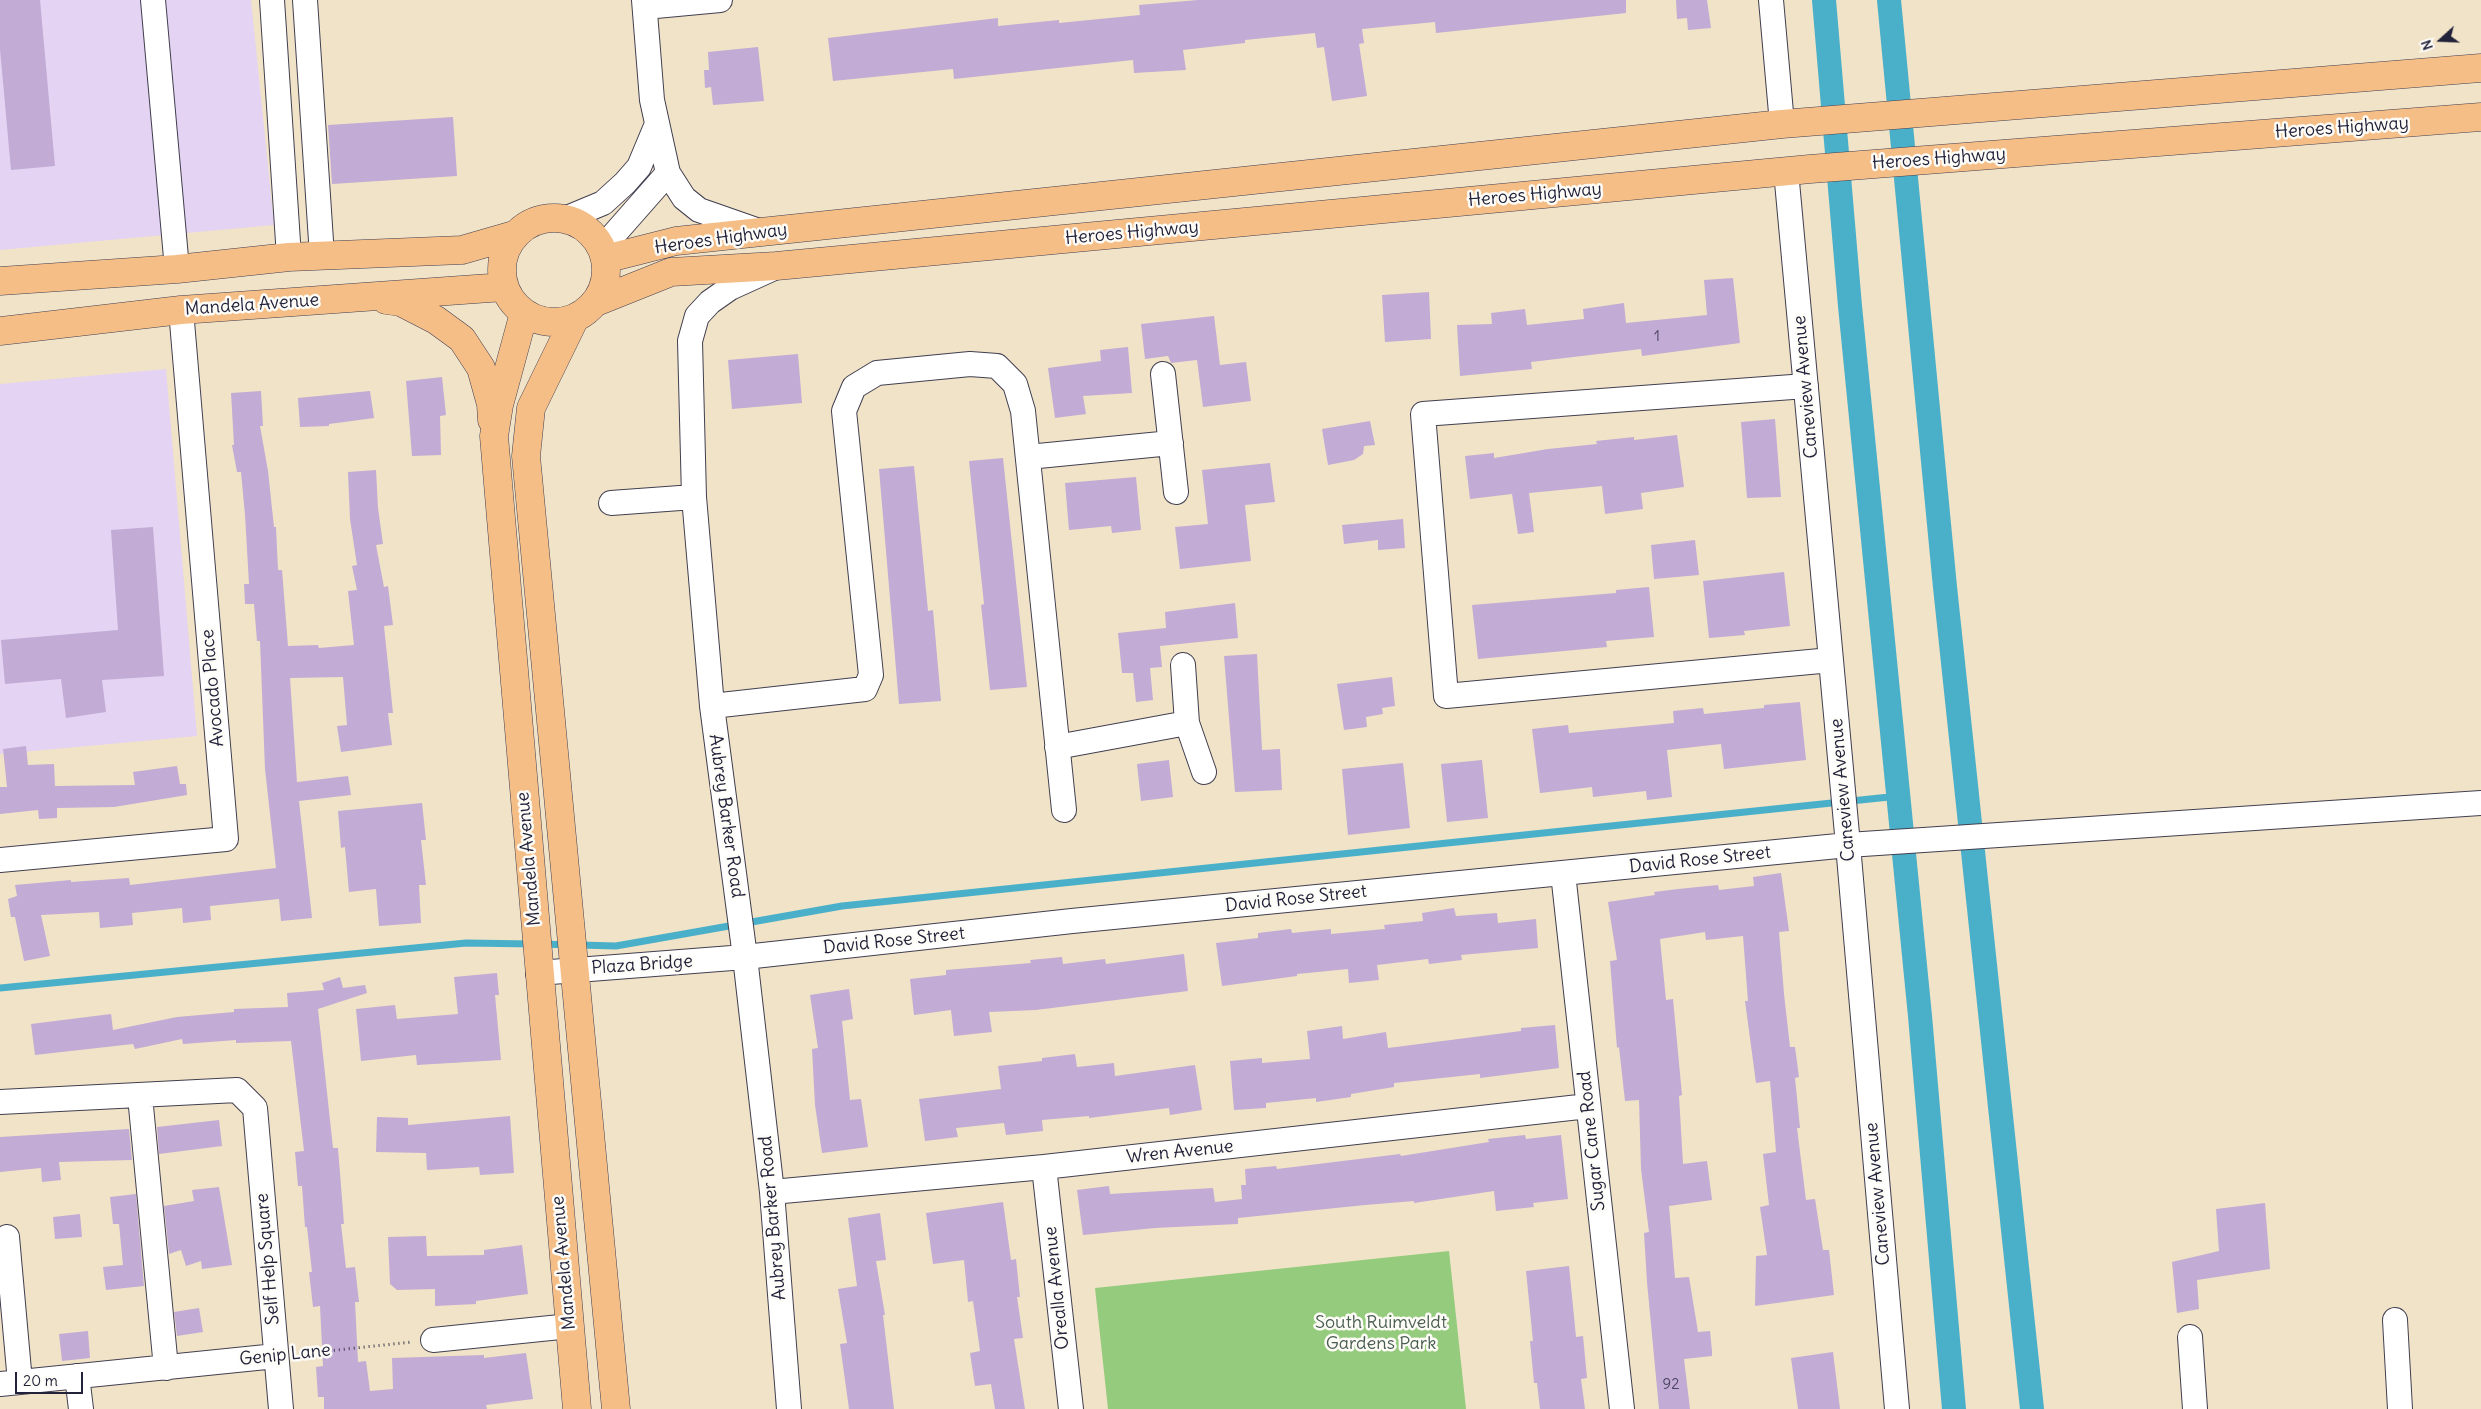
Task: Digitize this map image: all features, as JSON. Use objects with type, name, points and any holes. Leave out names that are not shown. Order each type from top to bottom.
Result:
[{"type":"main road","name":"Heroes Highway","points":[[604,254],[676,242],[764,232],[1782,124],[2481,68]]},
{"type":"main road","name":"Heroes Highway","points":[[585,310],[671,272],[776,266],[1798,170],[2481,117]]},
{"type":"main road","points":[[585,310],[558,322],[549,322],[540,321],[524,313],[512,302],[504,287],[501,269],[505,251],[514,235],[525,225],[538,219],[552,217],[567,218],[588,230],[604,254],[605,282],[585,310],[531,408],[526,456],[616,1409]]},
{"type":"main road","points":[[0,281],[177,269],[289,257],[462,250],[514,235]]},
{"type":"main road","name":"Mandela Avenue","points":[[0,331],[181,310],[504,287]]},
{"type":"main road","points":[[363,296],[401,302],[436,320],[462,340],[481,368],[491,404],[494,436]]},
{"type":"main road","name":"Mandela Avenue","points":[[524,313],[499,405],[494,436],[538,973],[577,1409]]},
{"type":"street","points":[[154,0],[177,269]]},
{"type":"street","points":[[272,0],[289,257]]},
{"type":"street","points":[[305,0],[322,256]]},
{"type":"street","points":[[720,0],[644,3],[652,100],[668,173],[684,198],[699,210],[764,232]]},
{"type":"street","points":[[1771,0],[1782,124]]},
{"type":"street","points":[[567,218],[603,203],[625,183],[639,167],[657,124]]},
{"type":"street","name":"Caneview Avenue","points":[[1798,170],[1806,386],[1831,660],[1852,845],[1897,1409]]},
{"type":"street","points":[[604,254],[668,173]]},
{"type":"street","name":"Aubrey Barker Road","points":[[776,266],[730,288],[710,302],[697,316],[690,341],[694,497],[712,706],[745,958],[772,1192],[789,1409]]},
{"type":"street","name":"Avocado Place","points":[[0,860],[226,839],[181,310]]},
{"type":"street","points":[[712,706],[865,689],[871,675],[844,411],[854,387],[877,373],[970,364],[996,366],[1015,384],[1023,411],[1064,810]]},
{"type":"street","points":[[1163,374],[1176,492]]},
{"type":"street","points":[[1806,386],[1423,414],[1446,696],[1831,660]]},
{"type":"street","points":[[1028,457],[1171,443]]},
{"type":"street","points":[[611,503],[694,497]]},
{"type":"street","points":[[1183,665],[1187,722],[1204,772]]},
{"type":"street","points":[[1057,747],[1187,722]]},
{"type":"street","name":"David Rose Street","points":[[745,958],[1072,921],[1852,845],[2481,803]]},
{"type":"street","name":"Sugar Cane Road","points":[[1563,873],[1622,1409]]},
{"type":"street","name":"Plaza Bridge","points":[[538,973],[745,958]]},
{"type":"street","name":"Self Help Square","points":[[140,1096],[237,1090],[255,1108],[281,1409]]},
{"type":"street","points":[[0,1101],[140,1096],[166,1368]]},
{"type":"street","name":"Wren Avenue","points":[[772,1192],[1044,1167],[1588,1106]]},
{"type":"street","name":"Orealla Avenue","points":[[1044,1167],[1071,1409]]},
{"type":"street","points":[[7,1237],[10,1383]]},
{"type":"street","points":[[2395,1320],[2400,1409]]},
{"type":"street","points":[[433,1340],[570,1326]]},
{"type":"street","points":[[2190,1337],[2195,1409]]},
{"type":"street","name":"Genip Lane","points":[[10,1383],[276,1356]]},
{"type":"street","points":[[77,1376],[80,1409]]},
{"type":"path","name":"Genip Lane","points":[[276,1356],[433,1340]]},
{"type":"shaded area","points":[[0,0],[251,0],[274,225],[0,250]]},
{"type":"shaded area","points":[[166,369],[197,736],[0,754],[0,384]]},
{"type":"green space","name":"South Ruimveldt Gardens Park","points":[[1449,1251],[1466,1409],[1108,1409],[1095,1288]]},
{"type":"building","points":[[0,0],[40,0],[55,166],[11,170],[0,49]]},
{"type":"building","points":[[1198,0],[1626,0],[1626,13],[1436,33],[1435,22],[1362,29],[1364,43],[1359,44],[1367,96],[1332,101],[1324,47],[1317,48],[1315,33],[1245,40],[1245,43],[1183,50],[1186,70],[1134,73],[1133,60],[954,79],[953,69],[833,81],[828,38],[998,18],[998,26],[1059,20],[1059,23],[1140,15],[1139,5]]},
{"type":"building","points":[[1676,0],[1707,0],[1711,28],[1688,30],[1687,18],[1677,19]]},
{"type":"building","points":[[758,47],[764,101],[713,105],[711,87],[705,88],[704,70],[709,70],[708,52]]},
{"type":"building","points":[[453,117],[457,176],[332,184],[328,125]]},
{"type":"building","points":[[1733,278],[1740,343],[1642,356],[1641,349],[1531,362],[1532,369],[1460,376],[1457,325],[1492,324],[1491,313],[1525,309],[1527,325],[1584,319],[1583,309],[1624,303],[1626,323],[1707,315],[1704,280]]},
{"type":"building","points":[[1429,292],[1431,339],[1385,342],[1382,295]]},
{"type":"building","points":[[1214,316],[1220,365],[1246,362],[1251,401],[1203,407],[1197,360],[1171,363],[1168,356],[1145,359],[1141,324]]},
{"type":"building","points":[[1128,347],[1132,393],[1083,396],[1086,414],[1055,418],[1048,368],[1101,361],[1100,350]]},
{"type":"building","points":[[798,354],[802,403],[732,409],[728,360]]},
{"type":"building","points":[[442,377],[446,415],[440,416],[441,455],[412,456],[406,381]]},
{"type":"building","points":[[261,391],[263,426],[260,426],[268,471],[274,527],[276,527],[278,570],[282,570],[288,646],[318,645],[319,648],[354,645],[348,591],[357,590],[352,566],[357,565],[350,519],[348,472],[376,470],[378,508],[383,544],[376,545],[384,587],[388,586],[393,625],[384,626],[393,713],[388,713],[392,745],[341,752],[337,726],[347,725],[343,677],[290,678],[297,782],[348,776],[351,795],[299,801],[312,918],[281,921],[279,899],[210,906],[211,920],[183,923],[182,908],[132,913],[133,925],[100,928],[99,912],[41,915],[50,956],[24,961],[15,917],[11,917],[8,899],[17,896],[15,885],[71,880],[71,882],[129,878],[130,885],[276,868],[265,769],[260,641],[257,641],[254,604],[245,604],[244,584],[249,584],[245,515],[241,472],[237,472],[232,445],[234,445],[231,393]]},
{"type":"building","points":[[370,391],[374,418],[329,424],[329,426],[300,427],[298,398]]},
{"type":"building","points":[[1775,419],[1781,497],[1747,498],[1741,422]]},
{"type":"building","points":[[1370,421],[1375,445],[1364,446],[1363,454],[1354,460],[1328,465],[1322,429]]},
{"type":"building","points":[[1677,435],[1684,487],[1641,493],[1643,509],[1605,514],[1602,486],[1529,493],[1534,532],[1518,534],[1512,494],[1470,499],[1465,456],[1494,453],[1494,458],[1548,449],[1597,444],[1596,441],[1634,437],[1634,440]]},
{"type":"building","points":[[1003,458],[1027,687],[990,690],[981,605],[984,604],[969,461]]},
{"type":"building","points":[[1270,463],[1275,502],[1245,505],[1251,561],[1180,569],[1175,527],[1208,524],[1202,470]]},
{"type":"building","points":[[914,466],[928,611],[933,610],[941,701],[899,704],[879,469]]},
{"type":"building","points":[[1136,477],[1141,530],[1112,533],[1111,526],[1069,530],[1065,483]]},
{"type":"building","points":[[1403,519],[1405,548],[1378,550],[1378,540],[1344,544],[1342,525]]},
{"type":"building","points":[[153,527],[164,676],[102,680],[106,712],[66,718],[61,679],[5,684],[1,640],[118,630],[111,530]]},
{"type":"building","points":[[1695,540],[1699,575],[1654,579],[1651,545]]},
{"type":"building","points":[[1784,572],[1790,626],[1744,631],[1745,635],[1709,638],[1703,581]]},
{"type":"building","points":[[1649,587],[1654,637],[1606,641],[1607,647],[1478,659],[1472,605],[1616,593],[1616,590]]},
{"type":"building","points":[[1235,603],[1238,638],[1160,646],[1162,667],[1150,668],[1153,700],[1136,702],[1133,673],[1122,673],[1118,633],[1166,628],[1165,612]]},
{"type":"building","points":[[1257,654],[1262,750],[1280,749],[1282,790],[1235,792],[1224,656]]},
{"type":"building","points":[[1392,677],[1395,706],[1382,708],[1383,714],[1366,717],[1367,727],[1344,730],[1337,684]]},
{"type":"building","points":[[1800,702],[1806,760],[1724,769],[1721,744],[1667,750],[1672,797],[1647,800],[1646,791],[1593,797],[1592,787],[1540,793],[1532,729],[1568,725],[1569,733],[1674,723],[1673,711],[1703,708],[1704,714]]},
{"type":"building","points":[[26,746],[28,765],[54,764],[55,786],[135,785],[133,772],[177,766],[180,784],[186,784],[187,795],[114,807],[57,808],[57,818],[39,819],[38,810],[0,814],[0,787],[7,787],[3,749]]},
{"type":"building","points":[[1169,760],[1173,797],[1141,801],[1137,764]]},
{"type":"building","points":[[1482,760],[1488,818],[1447,822],[1441,764]]},
{"type":"building","points":[[1403,763],[1410,828],[1348,835],[1342,769]]},
{"type":"building","points":[[422,803],[426,840],[421,840],[426,885],[419,885],[421,923],[379,926],[376,889],[349,892],[345,847],[341,848],[338,811]]},
{"type":"building","points":[[1781,873],[1789,931],[1779,932],[1790,1047],[1795,1047],[1799,1077],[1795,1078],[1800,1128],[1797,1128],[1806,1200],[1815,1199],[1823,1250],[1829,1250],[1834,1295],[1755,1306],[1756,1256],[1767,1255],[1760,1207],[1769,1205],[1763,1154],[1776,1152],[1770,1081],[1756,1083],[1745,1001],[1748,1001],[1743,936],[1706,940],[1705,932],[1660,939],[1666,1000],[1673,999],[1682,1095],[1679,1096],[1683,1164],[1707,1161],[1712,1200],[1669,1206],[1675,1278],[1689,1277],[1698,1332],[1710,1331],[1712,1356],[1684,1359],[1690,1409],[1659,1409],[1647,1282],[1644,1233],[1649,1232],[1641,1169],[1639,1100],[1625,1101],[1619,1047],[1617,1048],[1610,961],[1617,960],[1608,902],[1655,895],[1654,892],[1678,889],[1718,885],[1719,890],[1754,886],[1753,877]]},
{"type":"building","points":[[1454,908],[1456,916],[1497,913],[1498,923],[1536,919],[1538,948],[1461,955],[1462,960],[1429,964],[1428,959],[1377,965],[1379,980],[1349,983],[1348,969],[1297,974],[1297,976],[1222,986],[1216,943],[1258,938],[1258,933],[1291,929],[1292,933],[1331,929],[1331,934],[1385,929],[1384,925],[1423,921],[1422,913]]},
{"type":"building","points":[[1184,954],[1188,991],[1036,1010],[989,1012],[992,1032],[954,1036],[951,1010],[914,1015],[910,979],[946,975],[946,970],[1031,963],[1030,960],[1062,957],[1063,964],[1105,959],[1106,964]]},
{"type":"building","points":[[497,973],[499,995],[495,995],[501,1060],[417,1065],[416,1055],[361,1061],[356,1009],[395,1005],[397,1019],[458,1014],[454,977]]},
{"type":"building","points":[[340,977],[343,988],[365,985],[367,993],[318,1009],[333,1148],[338,1148],[344,1224],[341,1224],[346,1268],[355,1267],[359,1302],[355,1302],[358,1362],[366,1361],[370,1391],[393,1389],[392,1358],[484,1355],[484,1358],[526,1353],[533,1399],[486,1405],[487,1409],[324,1409],[324,1397],[318,1397],[316,1367],[323,1366],[320,1306],[313,1307],[309,1272],[312,1272],[307,1227],[305,1227],[302,1186],[298,1186],[295,1152],[304,1151],[291,1041],[236,1043],[236,1040],[183,1044],[182,1039],[135,1049],[133,1044],[35,1055],[31,1024],[111,1014],[113,1030],[177,1017],[234,1012],[234,1009],[288,1007],[287,993],[324,990],[322,983]]},
{"type":"building","points":[[849,989],[853,1019],[842,1021],[850,1100],[861,1099],[868,1147],[822,1153],[815,1105],[812,1049],[818,1048],[810,995]]},
{"type":"building","points":[[1555,1025],[1559,1068],[1480,1078],[1480,1074],[1394,1083],[1394,1087],[1351,1094],[1351,1097],[1316,1102],[1316,1098],[1266,1103],[1266,1108],[1234,1110],[1230,1061],[1262,1058],[1262,1063],[1310,1059],[1307,1031],[1342,1026],[1343,1039],[1386,1032],[1388,1048],[1521,1031],[1521,1028]]},
{"type":"building","points":[[1075,1054],[1077,1067],[1114,1063],[1115,1076],[1195,1065],[1202,1110],[1170,1115],[1169,1108],[1089,1118],[1089,1116],[1042,1120],[1043,1131],[1006,1135],[1004,1123],[956,1128],[958,1137],[925,1141],[919,1099],[1001,1089],[998,1066],[1042,1061],[1042,1058]]},
{"type":"building","points":[[510,1116],[514,1173],[480,1175],[479,1167],[427,1170],[426,1153],[376,1152],[377,1117],[408,1118],[408,1125]]},
{"type":"building","points":[[219,1120],[222,1146],[159,1154],[157,1127]]},
{"type":"building","points":[[129,1129],[132,1160],[59,1162],[61,1180],[42,1182],[41,1168],[0,1172],[0,1137]]},
{"type":"building","points":[[1525,1135],[1526,1139],[1561,1135],[1568,1199],[1533,1203],[1534,1207],[1496,1211],[1494,1191],[1414,1203],[1414,1201],[1365,1205],[1238,1218],[1238,1224],[1155,1228],[1083,1235],[1077,1190],[1109,1186],[1110,1194],[1213,1188],[1215,1202],[1242,1199],[1241,1185],[1246,1185],[1245,1169],[1276,1166],[1277,1169],[1400,1154],[1401,1156],[1489,1142],[1488,1139]]},
{"type":"building","points":[[219,1187],[232,1265],[202,1269],[201,1261],[186,1266],[181,1250],[169,1254],[164,1206],[194,1201],[192,1190]]},
{"type":"building","points":[[136,1194],[144,1286],[106,1290],[103,1267],[123,1265],[119,1224],[113,1224],[110,1197]]},
{"type":"building","points":[[1003,1202],[1011,1260],[1016,1259],[1020,1297],[1017,1297],[1023,1338],[1014,1339],[1025,1409],[995,1409],[991,1384],[975,1386],[970,1353],[980,1351],[973,1301],[968,1302],[964,1260],[933,1264],[926,1213]]},
{"type":"building","points":[[2265,1203],[2270,1269],[2197,1280],[2199,1309],[2177,1313],[2172,1262],[2219,1251],[2216,1209]]},
{"type":"building","points":[[880,1213],[886,1260],[876,1261],[885,1315],[883,1315],[894,1409],[849,1409],[840,1344],[847,1343],[838,1289],[857,1286],[848,1218]]},
{"type":"building","points":[[80,1214],[82,1237],[55,1239],[53,1217]]},
{"type":"building","points":[[426,1236],[427,1256],[484,1255],[484,1250],[522,1245],[528,1294],[476,1301],[476,1304],[435,1306],[435,1289],[397,1290],[390,1284],[388,1237]]},
{"type":"building","points":[[1569,1266],[1576,1337],[1583,1336],[1587,1378],[1581,1379],[1585,1409],[1540,1409],[1537,1383],[1534,1383],[1530,1341],[1533,1341],[1526,1271]]},
{"type":"building","points":[[199,1308],[203,1332],[177,1336],[174,1312]]},
{"type":"building","points":[[88,1331],[90,1358],[62,1361],[59,1334]]},
{"type":"building","points":[[1833,1352],[1840,1409],[1798,1409],[1791,1358]]},
{"type":"waterway","points":[[1824,0],[1850,306],[1920,1016],[1954,1409]]},
{"type":"waterway","points":[[1889,0],[1945,587],[2032,1409]]},
{"type":"waterway","points":[[579,945],[616,946],[842,906],[1899,796]]},
{"type":"waterway","points":[[0,988],[466,943],[533,944]]},
{"type":"waterway","points":[[544,944],[568,945]]}]
